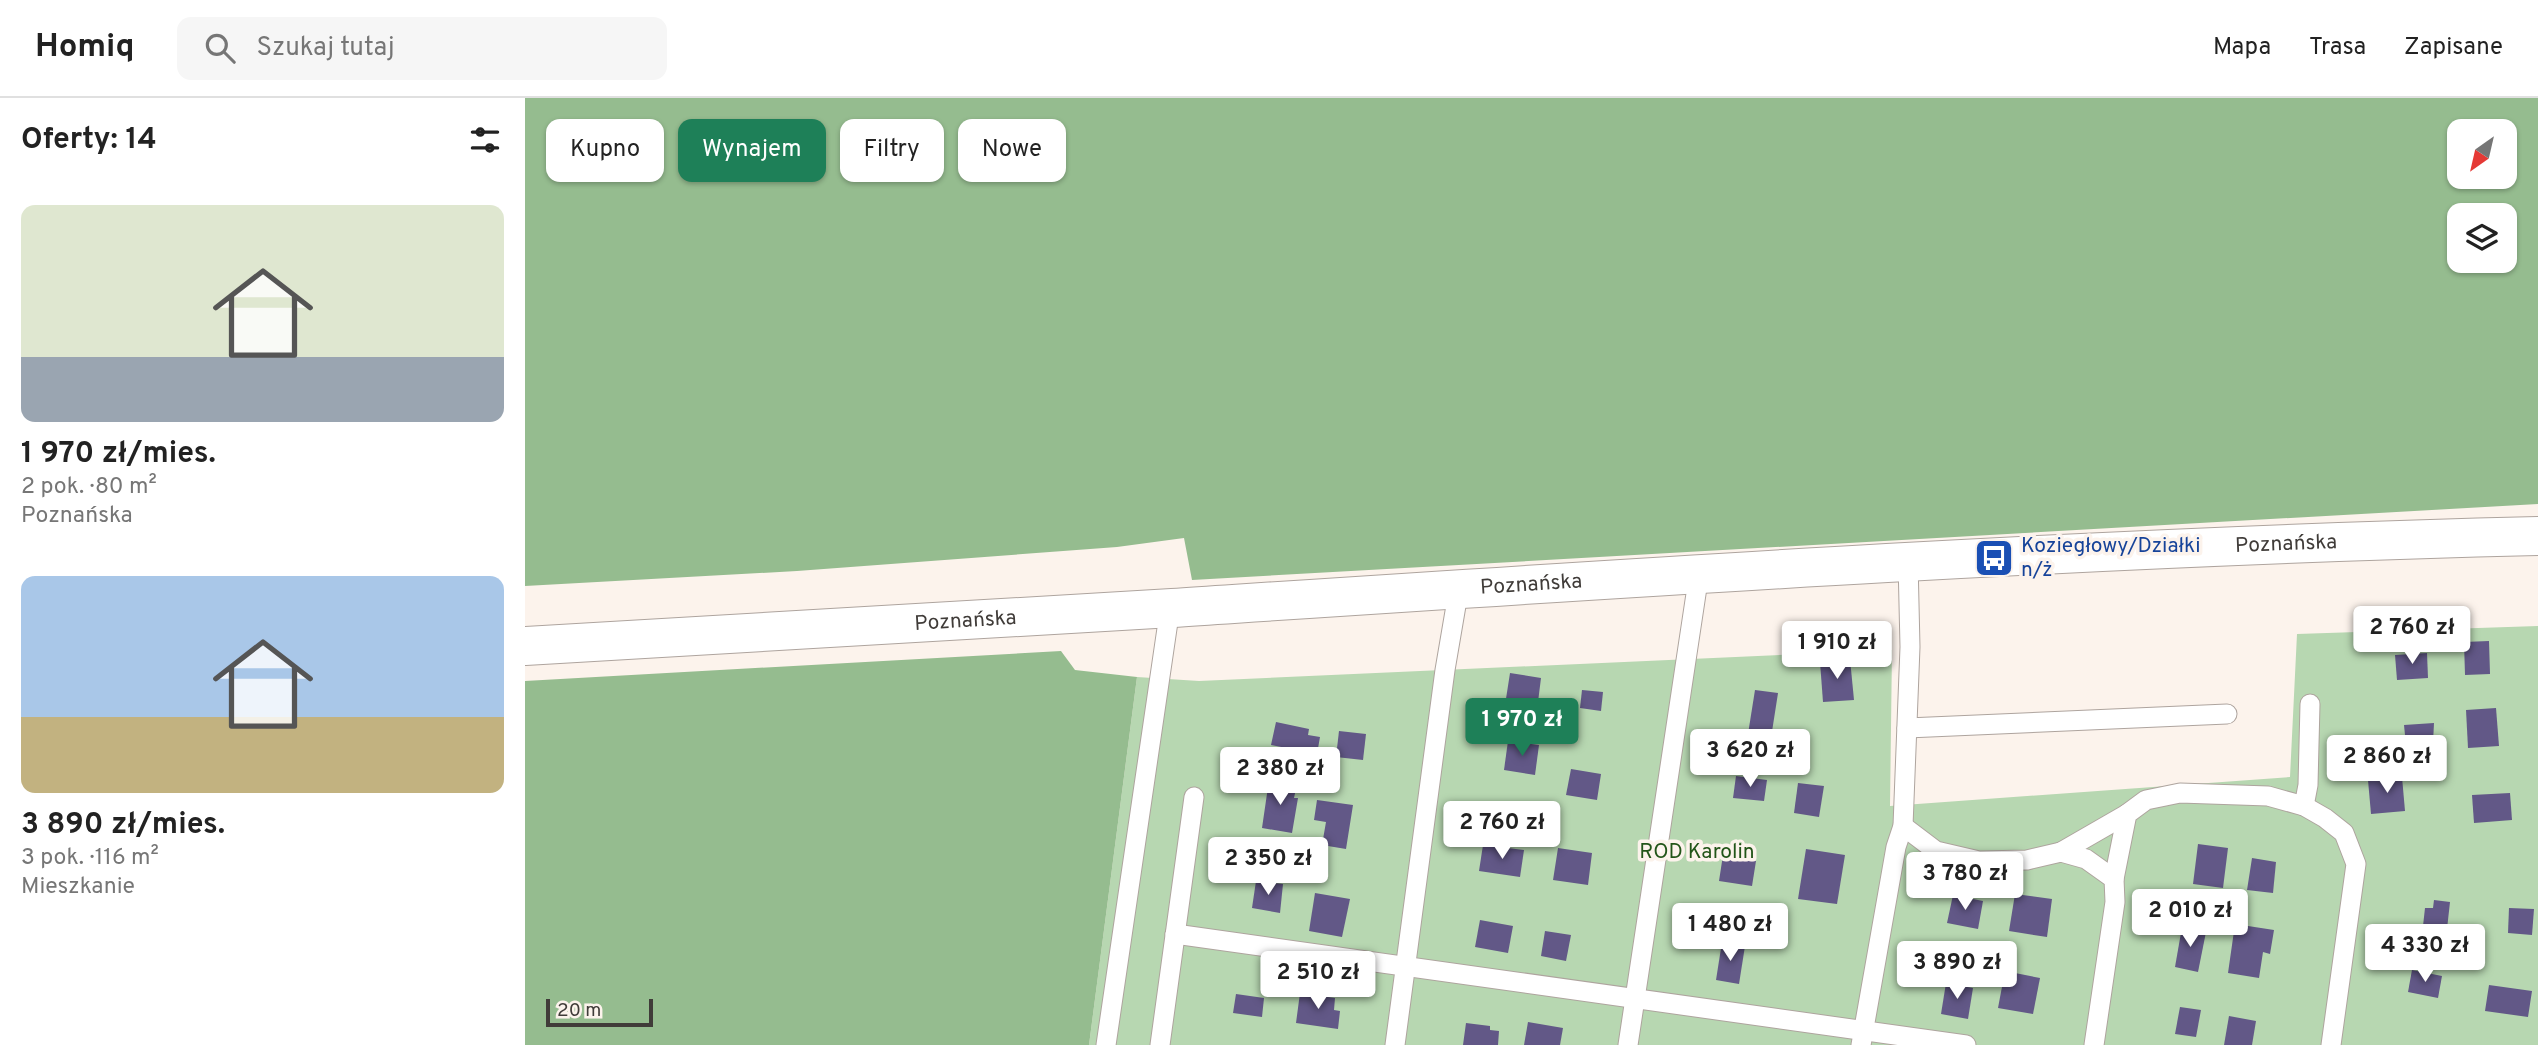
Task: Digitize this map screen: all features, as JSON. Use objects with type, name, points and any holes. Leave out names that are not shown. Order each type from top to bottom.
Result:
[{"type":"street","name":"Poznańska","points":[[525,646],[1908,561],[2388,539],[2538,536]]},
{"type":"lane","points":[[1862,1038],[1896,847],[1903,826],[1910,647],[1908,561]]},
{"type":"lane","points":[[1628,1045],[1699,573]]},
{"type":"lane","points":[[1395,1045],[1445,670],[1459,589]]},
{"type":"lane","points":[[1106,1045],[1170,608]]},
{"type":"lane","points":[[2304,806],[2308,785],[2310,704]]},
{"type":"lane","points":[[1907,728],[2227,714]]},
{"type":"lane","points":[[1903,826],[1935,851],[1979,861],[2027,860],[2061,852],[2146,800],[2180,793],[2268,796],[2304,806],[2344,833],[2356,864],[2331,1045]]},
{"type":"lane","points":[[1160,1045],[1194,797]]},
{"type":"lane","points":[[2094,1045],[2115,902],[2114,879],[2127,814]]},
{"type":"lane","points":[[2061,852],[2086,859],[2114,879]]},
{"type":"lane","points":[[1175,934],[1634,999],[1862,1038],[1966,1045]]},
{"type":"green space","points":[[525,98],[2538,98],[2538,504],[1192,580],[1184,538],[1117,547],[797,571],[525,586]]},
{"type":"green space","name":"ROD Karolin","points":[[2538,626],[2538,1045],[1089,1045],[1137,677],[1199,681],[1892,650],[1890,806],[2290,777],[2297,634]]},
{"type":"green space","points":[[1061,651],[1075,670],[1137,677],[1089,1045],[525,1045],[525,681]]},
{"type":"building","points":[[2489,641],[2490,674],[2465,675],[2464,642]]},
{"type":"building","points":[[2427,653],[2428,678],[2397,680],[2395,655]]},
{"type":"building","points":[[1850,659],[1854,700],[1823,702],[1820,662]]},
{"type":"building","points":[[1510,673],[1541,678],[1537,710],[1505,705]]},
{"type":"building","points":[[1582,690],[1603,692],[1601,711],[1580,708]]},
{"type":"building","points":[[1755,690],[1778,693],[1771,738],[1748,734]]},
{"type":"building","points":[[2496,708],[2499,746],[2468,748],[2466,710]]},
{"type":"building","points":[[1276,722],[1309,729],[1308,735],[1320,737],[1317,754],[1271,745]]},
{"type":"building","points":[[2434,723],[2433,743],[2406,745],[2404,725]]},
{"type":"building","points":[[1339,731],[1366,734],[1363,760],[1336,757]]},
{"type":"building","points":[[1508,741],[1539,745],[1535,775],[1504,770]]},
{"type":"building","points":[[1571,769],[1601,774],[1597,800],[1566,795]]},
{"type":"building","points":[[1736,776],[1767,780],[1764,801],[1733,798]]},
{"type":"building","points":[[2402,777],[2405,811],[2371,814],[2368,780]]},
{"type":"building","points":[[1269,780],[1297,784],[1294,798],[1298,798],[1292,833],[1262,828]]},
{"type":"building","points":[[1798,783],[1824,786],[1819,817],[1794,813]]},
{"type":"building","points":[[2510,793],[2512,820],[2474,823],[2472,795]]},
{"type":"building","points":[[1317,800],[1353,805],[1346,849],[1322,845],[1326,822],[1314,820]]},
{"type":"building","points":[[2198,844],[2228,848],[2223,888],[2193,884]]},
{"type":"building","points":[[1483,845],[1524,850],[1520,877],[1479,871]]},
{"type":"building","points":[[1558,848],[1592,853],[1588,885],[1553,880]]},
{"type":"building","points":[[1806,849],[1845,855],[1837,904],[1798,899]]},
{"type":"building","points":[[1723,855],[1756,861],[1752,886],[1719,881]]},
{"type":"building","points":[[2252,858],[2276,862],[2273,893],[2247,890]]},
{"type":"building","points":[[1256,881],[1283,884],[1280,913],[1252,908]]},
{"type":"building","points":[[1315,893],[1350,899],[1342,937],[1309,931]]},
{"type":"building","points":[[2015,894],[2052,899],[2047,937],[2009,931]]},
{"type":"building","points":[[1953,895],[1983,901],[1978,929],[1947,923]]},
{"type":"building","points":[[2434,900],[2450,902],[2447,929],[2423,926],[2425,908],[2433,908]]},
{"type":"building","points":[[2509,908],[2534,909],[2532,935],[2508,933]]},
{"type":"building","points":[[1480,920],[1513,926],[1508,953],[1475,947]]},
{"type":"building","points":[[2235,924],[2274,930],[2270,954],[2263,952],[2259,978],[2228,973]]},
{"type":"building","points":[[2182,927],[2206,932],[2198,972],[2175,967]]},
{"type":"building","points":[[1545,931],[1571,935],[1566,961],[1541,956]]},
{"type":"building","points":[[1722,942],[1745,946],[1739,984],[1716,980]]},
{"type":"building","points":[[2412,970],[2442,976],[2438,998],[2408,992]]},
{"type":"building","points":[[2005,971],[2040,978],[2033,1014],[1998,1008]]},
{"type":"building","points":[[1946,983],[1973,988],[1968,1019],[1941,1014]]},
{"type":"building","points":[[2489,985],[2532,991],[2528,1017],[2485,1011]]},
{"type":"building","points":[[1300,993],[1335,998],[1334,1010],[1340,1011],[1338,1029],[1296,1023]]},
{"type":"building","points":[[1236,994],[1264,998],[1262,1017],[1233,1013]]},
{"type":"building","points":[[2180,1007],[2201,1010],[2196,1037],[2175,1034]]},
{"type":"building","points":[[2229,1016],[2256,1021],[2252,1045],[2224,1045]]},
{"type":"building","points":[[1528,1022],[1563,1028],[1560,1045],[1524,1045]]},
{"type":"building","points":[[1466,1023],[1490,1026],[1490,1030],[1499,1031],[1498,1045],[1463,1045]]},
{"type":"place","name":"Koziegłowy/Działki n/ż","points":[[1994,558]]}]
